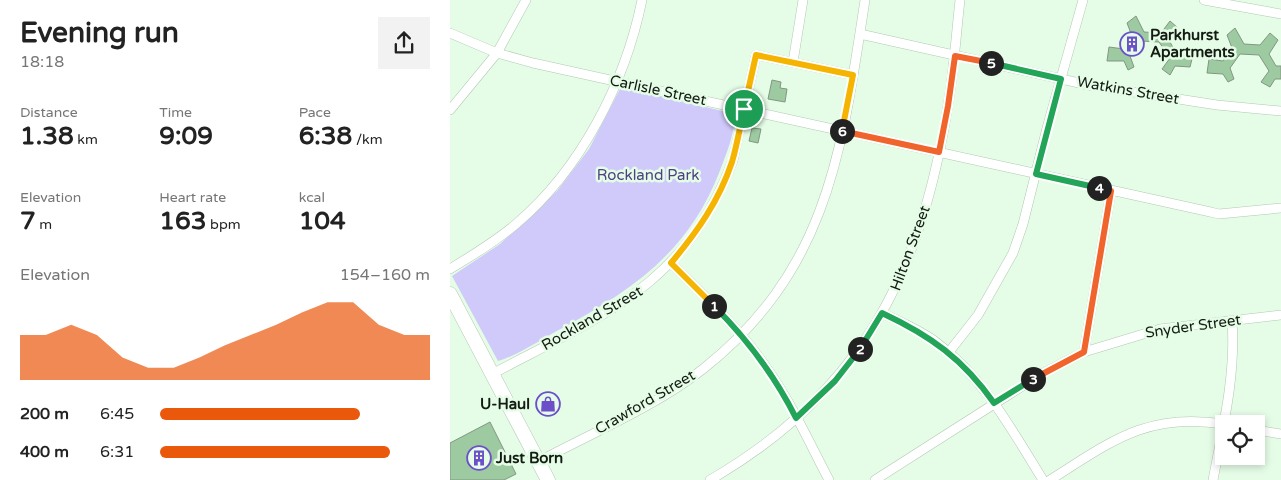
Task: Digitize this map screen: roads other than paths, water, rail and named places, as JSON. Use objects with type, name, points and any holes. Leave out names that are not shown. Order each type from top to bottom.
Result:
[{"type":"main road","points":[[450,294],[548,480]]},
{"type":"street","points":[[450,110],[497,53],[515,24],[526,0]]},
{"type":"street","points":[[450,268],[500,237],[545,196],[584,145],[616,81],[632,41],[642,0]]},
{"type":"street","points":[[803,0],[793,62],[853,75]]},
{"type":"street","name":"Crawford Street","points":[[538,462],[677,387],[702,370],[742,335],[776,296],[812,233],[826,196],[842,131],[865,0]]},
{"type":"street","name":"Hilton Street","points":[[710,480],[736,464],[796,418],[835,381],[854,357],[882,313],[909,259],[926,205],[948,106],[960,0]]},
{"type":"street","points":[[949,352],[978,315],[1007,266],[1023,224],[1084,0]]},
{"type":"street","points":[[1204,0],[1281,14]]},
{"type":"street","name":"Carlisle Street","points":[[450,33],[497,53],[1219,214],[1281,208]]},
{"type":"street","name":"Watkins Street","points":[[860,34],[1061,79],[1216,105],[1281,111]]},
{"type":"street","name":"Rockland Street","points":[[492,374],[628,300],[671,263],[702,223],[720,191],[732,160],[756,55],[793,62]]},
{"type":"street","points":[[1084,352],[1111,191]]},
{"type":"street","points":[[671,263],[742,335],[766,366],[829,480]]},
{"type":"street","points":[[882,313],[917,330],[949,352],[970,372],[994,403],[1043,480]]},
{"type":"street","name":"Snyder Street","points":[[875,480],[994,403],[1057,365],[1084,352],[1160,329],[1281,315]]},
{"type":"street","points":[[1225,415],[1233,365],[1232,320]]},
{"type":"street","points":[[1050,480],[1119,438],[1145,427],[1177,420],[1199,420],[1215,423]]},
{"type":"street","points":[[1265,431],[1281,434]]},
{"type":"street","points":[[1213,480],[1216,465]]},
{"type":"place","name":"Parkhurst Apartments","points":[[1132,44]]},
{"type":"place","name":"U-Haul","points":[[548,404]]},
{"type":"place","name":"Just Born","points":[[479,458]]},
{"type":"park label","name":"Rockland Park","points":[[648,175]]}]
